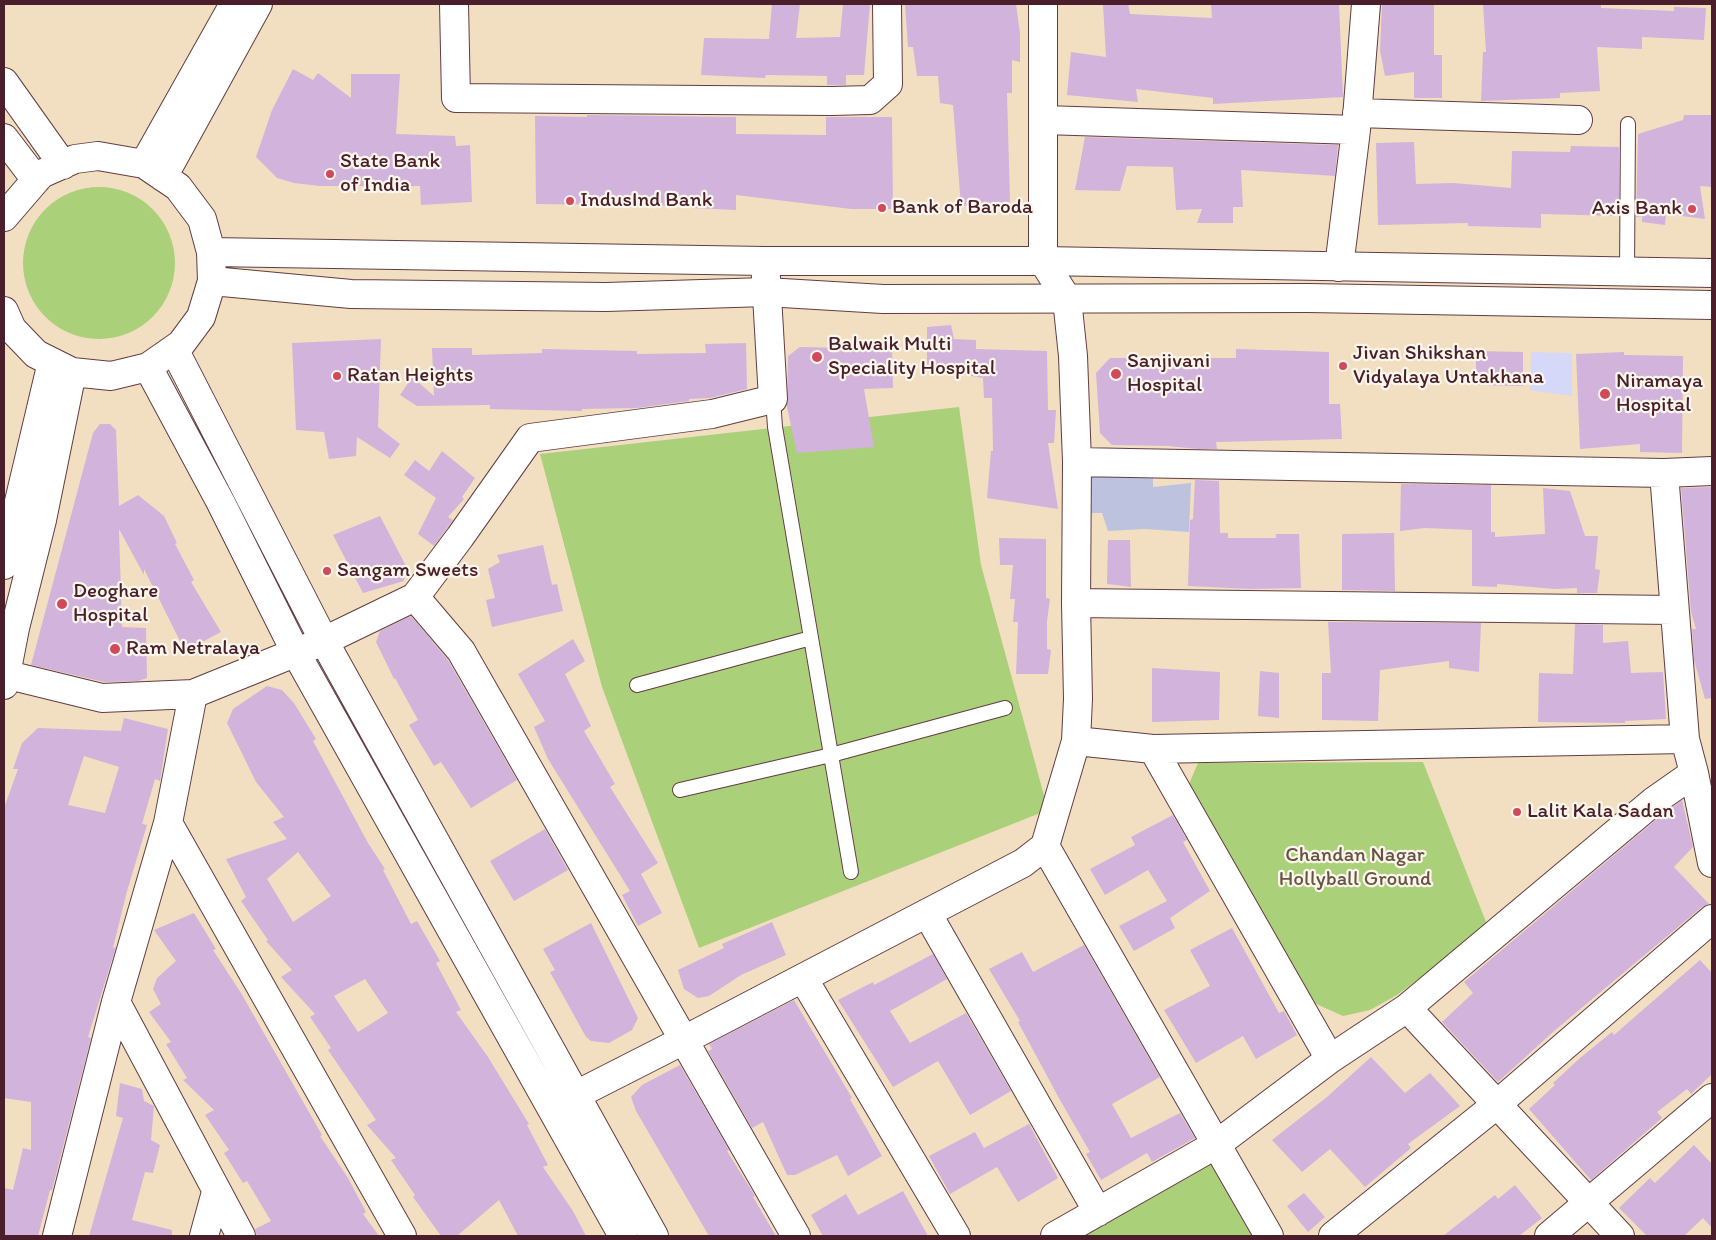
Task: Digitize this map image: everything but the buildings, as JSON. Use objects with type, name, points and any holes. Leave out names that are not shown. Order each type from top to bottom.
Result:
[{"type":"street","points":[[154,171],[234,4]]},
{"type":"street","points":[[154,171],[258,4]]},
{"type":"street","points":[[454,4],[456,98],[832,101],[870,100],[888,84],[887,4]]},
{"type":"street","points":[[562,1100],[684,1040],[1023,863],[1045,846],[1076,740],[1078,699],[1076,603],[1077,462],[1073,356],[1067,299],[1043,261],[1043,4]]},
{"type":"street","points":[[1339,268],[1356,122],[1366,4]]},
{"type":"street","points":[[4,82],[63,164]]},
{"type":"street","points":[[1044,120],[1356,122],[1578,120]]},
{"type":"street","points":[[4,138],[36,180]]},
{"type":"street","points":[[4,217],[41,174],[75,159],[98,156],[154,171],[178,187],[202,219],[212,252],[212,281],[201,317],[181,344],[148,367],[111,376],[62,367],[36,354],[12,330],[4,311]]},
{"type":"street","points":[[212,252],[765,261],[1043,261],[1339,268],[1712,272]]},
{"type":"street","points":[[62,367],[42,520],[15,628],[5,678],[102,698],[193,694],[324,641],[415,597],[530,438],[712,414],[773,399],[765,261]]},
{"type":"street","points":[[212,281],[351,294],[606,297],[766,292],[883,299],[1308,298],[1712,305]]},
{"type":"street","points":[[174,349],[562,1100],[623,1236]]},
{"type":"street","points":[[4,565],[10,503],[62,367]]},
{"type":"street","points":[[148,367],[221,503],[296,653],[562,1100],[654,1236]]},
{"type":"street","points":[[1077,462],[1664,473],[1712,471]]},
{"type":"street","points":[[1664,473],[1685,739],[1694,773],[1712,863]]},
{"type":"street","points":[[10,503],[42,520]]},
{"type":"street","points":[[415,597],[461,651],[796,1236]]},
{"type":"street","points":[[1076,603],[1674,610]]},
{"type":"street","points":[[57,1236],[116,1002],[168,823],[193,694]]},
{"type":"street","points":[[1076,740],[1153,749],[1685,739]]},
{"type":"street","points":[[1153,749],[1330,1059]]},
{"type":"street","points":[[1055,1236],[1218,1144],[1330,1059],[1407,1008],[1654,801],[1694,773]]},
{"type":"street","points":[[168,823],[402,1236]]},
{"type":"street","points":[[1045,846],[1218,1144],[1269,1236]]},
{"type":"street","points":[[927,913],[1098,1212]]},
{"type":"street","points":[[1333,1236],[1496,1105],[1712,919]]},
{"type":"street","points":[[803,978],[956,1236]]},
{"type":"street","points":[[116,1002],[241,1236]]},
{"type":"street","points":[[1407,1008],[1620,1236]]},
{"type":"street","points":[[1548,1236],[1589,1202],[1708,1111]]},
{"type":"street","points":[[204,1236],[216,1192]]},
{"type":"lane","points":[[1627,271],[1628,124]]},
{"type":"lane","points":[[773,399],[775,428],[851,872]]},
{"type":"lane","points":[[637,685],[811,638]]},
{"type":"lane","points":[[680,790],[831,755],[1005,708]]},
{"type":"shaded area","points":[[1531,352],[1572,353],[1572,396],[1530,390]]},
{"type":"shaded area","points":[[1087,469],[1153,472],[1153,487],[1191,483],[1189,532],[1145,529],[1108,531],[1102,513],[1086,513]]},
{"type":"green space","points":[[99,187],[114,188],[128,192],[153,209],[170,234],[174,248],[174,278],[170,292],[153,317],[128,334],[114,338],[99,339],[84,338],[70,334],[45,317],[28,292],[24,278],[23,263],[24,248],[28,234],[45,209],[70,192],[84,188]]},
{"type":"green space","points":[[959,407],[981,565],[1048,810],[699,948],[602,687],[540,454]]},
{"type":"green space","name":"Chandan Nagar Hollyball Ground","points":[[1423,762],[1488,927],[1397,995],[1370,1010],[1343,1016],[1314,1003],[1189,784],[1198,763]]},
{"type":"green space","points":[[1213,1158],[1255,1236],[1077,1236]]},
{"type":"place","name":"State Bank of India","points":[[330,174]]},
{"type":"place","name":"IndusInd Bank","points":[[570,201]]},
{"type":"place","name":"Bank of Baroda","points":[[882,208]]},
{"type":"place","name":"Axis Bank","points":[[1692,209]]},
{"type":"place","name":"Balwaik Multi Speciality Hospital","points":[[817,357]]},
{"type":"place","name":"Jivan Shikshan Vidyalaya Untakhana","points":[[1343,366]]},
{"type":"place","name":"Sanjivani Hospital","points":[[1116,374]]},
{"type":"place","name":"Ratan Heights","points":[[337,376]]},
{"type":"place","name":"Niramaya Hospital","points":[[1605,394]]},
{"type":"place","name":"Sangam Sweets","points":[[327,571]]},
{"type":"place","name":"Deoghare Hospital","points":[[62,604]]},
{"type":"place","name":"Ram Netralaya","points":[[115,649]]},
{"type":"place","name":"Lalit Kala Sadan","points":[[1517,812]]}]
